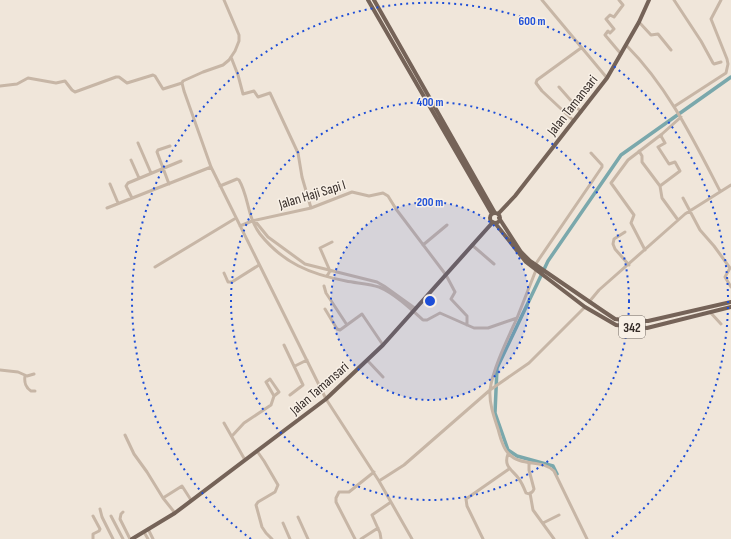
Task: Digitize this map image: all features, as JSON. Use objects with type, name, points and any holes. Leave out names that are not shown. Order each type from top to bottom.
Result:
[{"type":"main road","name":"342","points":[[368,0],[398,48]]},
{"type":"main road","name":"342","points":[[374,0],[422,91],[496,215],[521,252],[536,269]]},
{"type":"main road","name":"Jalan Tamansari","points":[[131,539],[175,512],[326,399],[384,345],[472,245],[494,222],[498,221],[496,215],[515,196],[607,78],[639,22],[649,0]]},
{"type":"main road","points":[[494,222],[490,219],[496,215]]},
{"type":"main road","name":"342","points":[[494,222],[520,256],[536,269],[617,319],[632,321],[648,320],[731,302]]},
{"type":"main road","name":"342","points":[[555,281],[585,306],[616,325],[647,328],[731,307]]},
{"type":"main road","points":[[679,314],[680,319]]},
{"type":"main road","points":[[616,325],[617,319]]},
{"type":"street","points":[[0,86],[17,84],[28,78],[56,83],[65,81],[75,92],[116,77],[119,77],[127,83],[153,75],[164,89],[182,84],[186,79],[223,65],[231,57],[239,41],[239,35],[224,0]]},
{"type":"street","points":[[542,0],[607,78]]},
{"type":"street","points":[[619,0],[623,5],[614,17],[610,15],[606,20],[614,29],[610,33],[608,31],[605,35],[621,54]]},
{"type":"street","points":[[674,0],[701,41],[713,63],[721,62]]},
{"type":"street","points":[[674,106],[726,73],[728,64],[727,59],[711,19],[722,0]]},
{"type":"street","points":[[639,22],[651,34],[658,34],[671,50]]},
{"type":"street","points":[[626,45],[645,65],[674,106],[720,191]]},
{"type":"street","points":[[574,121],[542,91],[536,83],[537,80],[581,48]]},
{"type":"street","points":[[231,57],[243,94],[253,91],[258,97],[270,93],[298,153],[302,177],[311,208]]},
{"type":"street","points":[[182,84],[211,167],[326,399],[374,472],[412,539]]},
{"type":"street","points":[[559,87],[581,112]]},
{"type":"street","points":[[644,250],[631,222],[634,215],[611,183],[626,162],[662,134],[680,116]]},
{"type":"street","points":[[660,186],[680,171],[675,162],[669,164],[658,148],[665,142],[661,136],[662,134]]},
{"type":"street","points":[[138,143],[151,174]]},
{"type":"street","points":[[170,146],[157,151],[170,184]]},
{"type":"street","points":[[639,151],[642,156],[642,162],[660,186],[662,198],[678,220]]},
{"type":"street","points":[[587,539],[554,471],[546,466],[516,459],[508,454],[502,442],[492,412],[491,389],[501,355],[536,269],[602,167],[591,153]]},
{"type":"street","points":[[131,160],[139,178]]},
{"type":"street","points":[[132,198],[126,184],[181,161]]},
{"type":"street","points":[[107,208],[211,167]]},
{"type":"street","points":[[220,186],[237,179],[239,180],[254,221],[266,240],[290,262],[306,270],[327,276],[379,287],[414,310]]},
{"type":"street","points":[[110,184],[118,203]]},
{"type":"street","points":[[589,302],[599,290],[690,210],[731,185]]},
{"type":"street","name":"Jalan Haji Sapi I","points":[[240,226],[254,221],[311,208],[352,192],[369,196],[383,193],[388,196],[446,276],[455,292],[451,299],[467,316],[467,325]]},
{"type":"street","points":[[683,198],[700,230],[730,268],[725,277],[731,287]]},
{"type":"street","points":[[155,267],[236,218]]},
{"type":"street","points":[[254,221],[268,237],[299,261],[311,266],[377,282],[414,310],[423,320],[440,313],[474,328],[488,328],[517,318]]},
{"type":"street","points":[[423,245],[447,225]]},
{"type":"street","points":[[625,232],[614,239],[613,244],[615,249],[629,265]]},
{"type":"street","points":[[330,271],[320,248],[332,242]]},
{"type":"street","points":[[472,245],[494,264]]},
{"type":"street","points":[[224,273],[228,282],[232,282],[259,265]]},
{"type":"street","points":[[327,276],[330,271]]},
{"type":"street","points":[[324,286],[326,293],[347,325]]},
{"type":"street","points":[[379,481],[404,465],[491,389],[529,363],[585,306]]},
{"type":"street","points":[[325,310],[337,329],[340,330],[362,314],[384,345]]},
{"type":"street","points":[[710,312],[721,324]]},
{"type":"street","points":[[284,345],[303,385],[290,395]]},
{"type":"street","points":[[295,366],[307,360]]},
{"type":"street","points":[[367,360],[383,376]]},
{"type":"street","points":[[0,370],[18,372],[25,376],[34,374]]},
{"type":"street","points":[[25,376],[25,382],[28,389],[30,391],[35,390]]},
{"type":"street","points":[[232,436],[244,423],[271,405],[274,396],[279,392],[270,379],[266,382],[274,396]]},
{"type":"street","points":[[224,422],[245,460]]},
{"type":"street","points":[[125,435],[134,454],[163,498],[175,512]]},
{"type":"street","points":[[257,451],[278,486],[275,492],[258,502],[256,505],[262,527],[272,539]]},
{"type":"street","points":[[508,454],[507,461],[509,469],[518,477],[526,493],[530,493]]},
{"type":"street","points":[[529,463],[529,470],[534,489],[530,493]]},
{"type":"street","points":[[483,539],[467,506],[466,498],[509,469]]},
{"type":"street","points":[[355,539],[336,502],[336,498],[339,492],[349,492],[374,472]]},
{"type":"street","points":[[163,498],[182,486],[191,500]]},
{"type":"street","points":[[530,493],[533,510],[554,539]]},
{"type":"street","points":[[381,539],[372,515],[391,502]]},
{"type":"street","points":[[100,509],[102,517],[113,539]]},
{"type":"street","points":[[123,512],[120,514],[120,519],[131,539]]},
{"type":"street","points":[[543,523],[559,515]]},
{"type":"street","points":[[93,539],[93,534],[100,529],[94,516]]},
{"type":"street","points":[[112,516],[123,539]]},
{"type":"street","points":[[298,517],[308,538],[303,539]]},
{"type":"street","points":[[283,523],[290,539]]},
{"type":"street","points":[[361,539],[378,528]]},
{"type":"street","points":[[146,531],[148,539]]},
{"type":"street","points":[[146,531],[153,539]]},
{"type":"waterway","points":[[557,474],[553,466],[517,456],[508,450],[495,413],[497,368],[548,261],[621,155],[731,77]]}]
